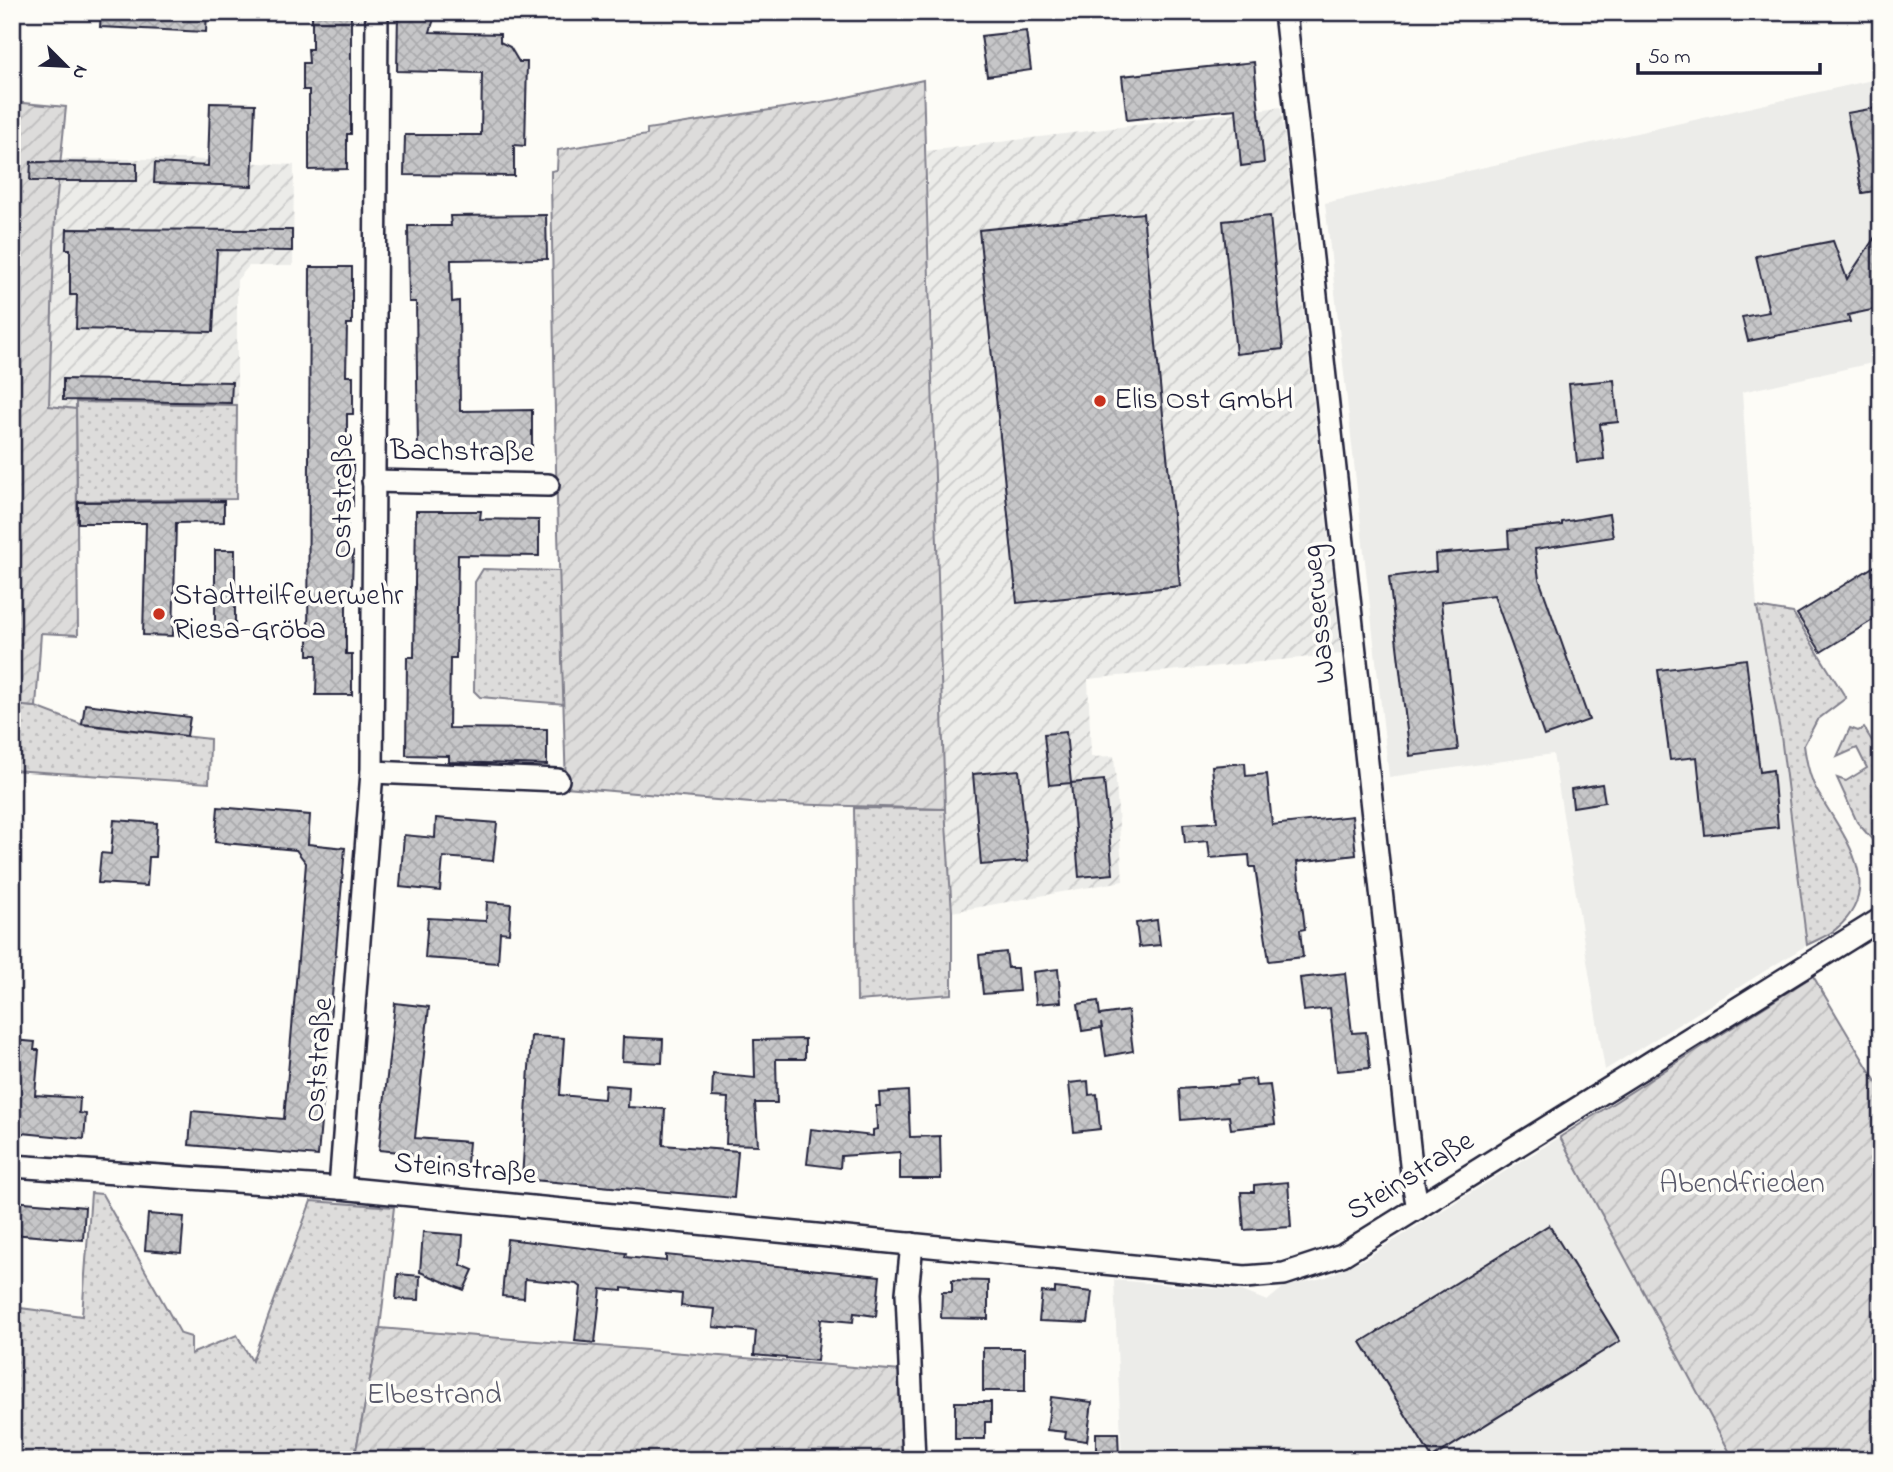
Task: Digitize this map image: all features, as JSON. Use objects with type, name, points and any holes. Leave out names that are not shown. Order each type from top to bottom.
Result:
[{"type":"street","name":"Oststraße","points":[[340,1188],[372,772],[376,12]]},
{"type":"street","name":"Wasserweg","points":[[1285,12],[1412,1183],[1418,1208]]},
{"type":"street","name":"Bachstraße","points":[[373,481],[548,485]]},
{"type":"street","points":[[372,772],[558,780]]},
{"type":"street","name":"Steinstraße","points":[[12,1166],[340,1188],[1245,1277],[1284,1274],[1342,1255],[1881,919]]},
{"type":"street","points":[[912,1244],[906,1293],[914,1460]]},
{"type":"shaded area","points":[[1881,78],[1881,361],[1742,392],[1757,607],[1781,736],[1807,945],[1605,1070],[1553,754],[1389,777],[1325,203]]},
{"type":"shaded area","points":[[1281,107],[1341,654],[1088,679],[1091,757],[1114,756],[1123,881],[952,912],[945,809],[927,151]]},
{"type":"shaded area","points":[[63,159],[187,159],[294,165],[293,266],[249,266],[237,280],[237,405],[77,402],[76,409],[49,406],[55,215]]},
{"type":"shaded area","points":[[1560,1137],[1734,1460],[1122,1460],[1114,1280],[1242,1291],[1267,1301],[1284,1287],[1326,1277],[1366,1258]]},
{"type":"green space","points":[[923,80],[945,809],[751,803],[566,787],[556,468],[551,180],[551,171],[557,170],[558,150],[647,135],[647,129],[834,100]]},
{"type":"green space","points":[[12,102],[66,107],[55,215],[49,406],[76,409],[78,635],[41,633],[36,707],[12,705]]},
{"type":"green space","points":[[76,402],[237,405],[236,499],[77,501]]},
{"type":"green space","points":[[483,569],[560,571],[565,704],[480,697],[474,691],[475,582]]},
{"type":"green space","points":[[1757,607],[1793,613],[1846,698],[1817,720],[1804,745],[1814,786],[1855,860],[1859,878],[1858,895],[1851,912],[1836,929],[1807,945],[1781,736]]},
{"type":"green space","points":[[12,705],[36,707],[83,725],[210,739],[209,783],[12,770]]},
{"type":"green space","points":[[1850,728],[1858,731],[1864,728],[1881,755],[1881,850],[1857,822],[1837,778],[1846,781],[1867,768],[1857,748],[1837,757]]},
{"type":"green space","points":[[854,808],[945,809],[952,912],[952,994],[857,1001]]},
{"type":"green space","name":"Abendfrieden","points":[[1813,976],[1881,1090],[1881,1460],[1734,1460],[1560,1137]]},
{"type":"green space","points":[[91,1193],[102,1194],[181,1334],[191,1337],[191,1354],[237,1335],[252,1361],[311,1201],[394,1207],[380,1328],[354,1460],[12,1460],[12,1307],[82,1316]]},
{"type":"green space","name":"Elbestrand","points":[[380,1328],[901,1371],[906,1460],[354,1460]]},
{"type":"building","points":[[101,12],[207,12],[206,32],[100,27]]},
{"type":"building","points":[[351,12],[351,134],[347,134],[347,169],[309,170],[309,90],[303,90],[303,63],[309,63],[308,49],[312,49],[312,13]]},
{"type":"building","points":[[398,12],[436,12],[430,32],[500,34],[500,42],[510,47],[519,62],[527,62],[525,146],[514,145],[514,176],[404,175],[405,135],[481,135],[482,73],[397,71]]},
{"type":"building","points":[[1026,31],[1031,70],[987,76],[981,36]]},
{"type":"building","points":[[1254,62],[1264,163],[1241,166],[1236,109],[1127,120],[1122,76]]},
{"type":"building","points":[[210,103],[255,104],[252,186],[154,183],[155,163],[208,166]]},
{"type":"building","points":[[1881,107],[1881,190],[1862,193],[1847,113]]},
{"type":"building","points":[[31,162],[137,163],[137,181],[30,181]]},
{"type":"building","points":[[1143,213],[1180,586],[1017,603],[979,230]]},
{"type":"building","points":[[546,215],[547,259],[451,260],[452,302],[459,301],[460,411],[532,410],[532,450],[418,452],[416,302],[409,302],[408,226],[451,226],[450,216]]},
{"type":"building","points":[[1270,216],[1283,349],[1236,354],[1223,221]]},
{"type":"building","points":[[1881,228],[1881,308],[1848,315],[1850,322],[1748,341],[1742,317],[1769,312],[1756,256],[1833,241],[1847,279]]},
{"type":"building","points":[[67,229],[292,230],[292,251],[217,250],[213,332],[76,329],[77,295],[70,295]]},
{"type":"building","points":[[310,267],[352,267],[352,324],[347,324],[346,376],[353,376],[353,414],[347,414],[347,458],[353,458],[353,506],[348,506],[347,552],[353,552],[352,587],[346,587],[346,654],[352,654],[352,695],[316,695],[317,655],[308,655]]},
{"type":"building","points":[[63,379],[232,382],[231,403],[63,400]]},
{"type":"building","points":[[1614,380],[1618,422],[1600,424],[1604,459],[1577,462],[1569,384]]},
{"type":"building","points":[[224,501],[224,522],[176,523],[173,636],[143,635],[146,523],[78,523],[78,502]]},
{"type":"building","points":[[416,511],[481,511],[480,519],[539,520],[539,556],[458,555],[456,658],[450,658],[449,728],[547,729],[547,765],[449,762],[449,756],[406,755],[407,657],[414,657]]},
{"type":"building","points":[[1609,514],[1613,537],[1535,549],[1539,579],[1589,720],[1544,736],[1494,595],[1441,602],[1458,750],[1410,756],[1389,577],[1436,571],[1435,554],[1509,548],[1508,531],[1562,525],[1562,522]]},
{"type":"building","points":[[215,550],[235,550],[235,635],[215,635]]},
{"type":"building","points":[[1881,562],[1881,615],[1821,652],[1797,614]]},
{"type":"building","points":[[1746,659],[1760,772],[1773,770],[1778,827],[1705,835],[1697,757],[1670,760],[1658,670]]},
{"type":"building","points":[[85,704],[190,717],[187,736],[82,724]]},
{"type":"building","points":[[1066,732],[1071,783],[1049,785],[1044,734]]},
{"type":"building","points":[[1245,763],[1246,776],[1267,774],[1272,825],[1352,816],[1356,855],[1297,862],[1305,929],[1300,930],[1303,957],[1269,961],[1255,867],[1250,867],[1249,855],[1210,858],[1208,841],[1185,843],[1183,824],[1217,822],[1212,766]]},
{"type":"building","points":[[1019,770],[1028,861],[981,865],[973,774]]},
{"type":"building","points":[[1104,780],[1113,874],[1079,877],[1071,783]]},
{"type":"building","points":[[1602,784],[1605,802],[1573,807],[1571,789]]},
{"type":"building","points":[[218,807],[310,815],[308,844],[345,848],[318,1156],[189,1145],[192,1111],[284,1119],[300,936],[306,863],[296,850],[215,842]]},
{"type":"building","points":[[436,818],[497,823],[493,861],[443,857],[440,891],[400,887],[404,835],[435,838]]},
{"type":"building","points":[[114,820],[157,823],[155,857],[149,857],[147,886],[98,883],[101,853],[111,854]]},
{"type":"building","points":[[487,902],[511,904],[509,933],[500,932],[498,963],[425,958],[428,918],[486,921]]},
{"type":"building","points":[[1157,920],[1160,945],[1139,947],[1136,923]]},
{"type":"building","points":[[1006,952],[1008,968],[1017,968],[1019,991],[983,994],[979,955]]},
{"type":"building","points":[[1058,969],[1061,1002],[1036,1004],[1033,972]]},
{"type":"building","points":[[1345,973],[1352,1033],[1366,1032],[1370,1068],[1337,1071],[1330,1008],[1304,1011],[1300,978]]},
{"type":"building","points":[[1098,1001],[1100,1015],[1128,1011],[1133,1051],[1106,1056],[1102,1028],[1082,1031],[1078,1004]]},
{"type":"building","points":[[395,1003],[429,1007],[415,1138],[469,1142],[466,1174],[409,1169],[411,1153],[379,1150]]},
{"type":"building","points":[[531,1036],[564,1038],[560,1095],[604,1099],[605,1085],[629,1087],[628,1107],[665,1109],[663,1145],[738,1151],[734,1198],[522,1179]]},
{"type":"building","points":[[623,1037],[663,1039],[662,1063],[622,1061]]},
{"type":"building","points":[[805,1039],[805,1059],[776,1059],[777,1103],[755,1103],[758,1145],[726,1144],[728,1098],[712,1097],[713,1074],[755,1078],[754,1040]]},
{"type":"building","points":[[12,1040],[35,1042],[34,1050],[39,1050],[35,1095],[80,1098],[79,1113],[86,1114],[84,1139],[12,1132]]},
{"type":"building","points":[[1255,1079],[1256,1086],[1270,1085],[1275,1124],[1231,1129],[1229,1116],[1181,1120],[1179,1089],[1237,1085],[1236,1081]]},
{"type":"building","points":[[1088,1081],[1089,1095],[1097,1094],[1100,1129],[1074,1132],[1069,1083]]},
{"type":"building","points":[[908,1091],[910,1137],[940,1136],[941,1179],[900,1179],[900,1152],[841,1156],[840,1168],[807,1164],[811,1129],[873,1136],[873,1130],[877,1129],[876,1106],[880,1106],[879,1093]]},
{"type":"building","points":[[1288,1182],[1291,1227],[1244,1230],[1241,1192],[1254,1192],[1254,1185]]},
{"type":"building","points":[[12,1201],[85,1207],[83,1240],[12,1234]]},
{"type":"building","points":[[148,1214],[184,1217],[181,1253],[145,1250]]},
{"type":"building","points":[[1549,1225],[1620,1341],[1432,1458],[1361,1342]]},
{"type":"building","points":[[423,1232],[463,1235],[461,1265],[473,1270],[464,1290],[420,1272]]},
{"type":"building","points":[[507,1239],[626,1253],[625,1257],[666,1261],[666,1255],[880,1276],[876,1316],[854,1313],[853,1322],[821,1319],[817,1361],[754,1355],[756,1331],[713,1327],[715,1309],[681,1306],[682,1294],[622,1288],[622,1291],[601,1289],[595,1343],[575,1341],[581,1287],[577,1284],[525,1279],[524,1298],[502,1296]]},
{"type":"building","points":[[398,1274],[420,1276],[419,1300],[396,1299]]},
{"type":"building","points":[[952,1280],[988,1281],[988,1319],[941,1318],[942,1292],[952,1292]]},
{"type":"building","points":[[1055,1288],[1092,1292],[1088,1323],[1039,1321],[1042,1292],[1055,1293]]},
{"type":"building","points":[[983,1348],[1025,1348],[1025,1391],[983,1391]]},
{"type":"building","points":[[1051,1397],[1092,1402],[1087,1441],[1065,1438],[1066,1432],[1047,1430]]},
{"type":"building","points":[[955,1402],[991,1402],[991,1422],[985,1422],[985,1439],[955,1439]]},
{"type":"building","points":[[1096,1433],[1118,1433],[1119,1460],[1096,1460]]},
{"type":"place","name":"Elis Ost GmbH","points":[[1100,401]]},
{"type":"place","name":"Stadtteilfeuerwehr Riesa-Gröba","points":[[159,614]]}]
